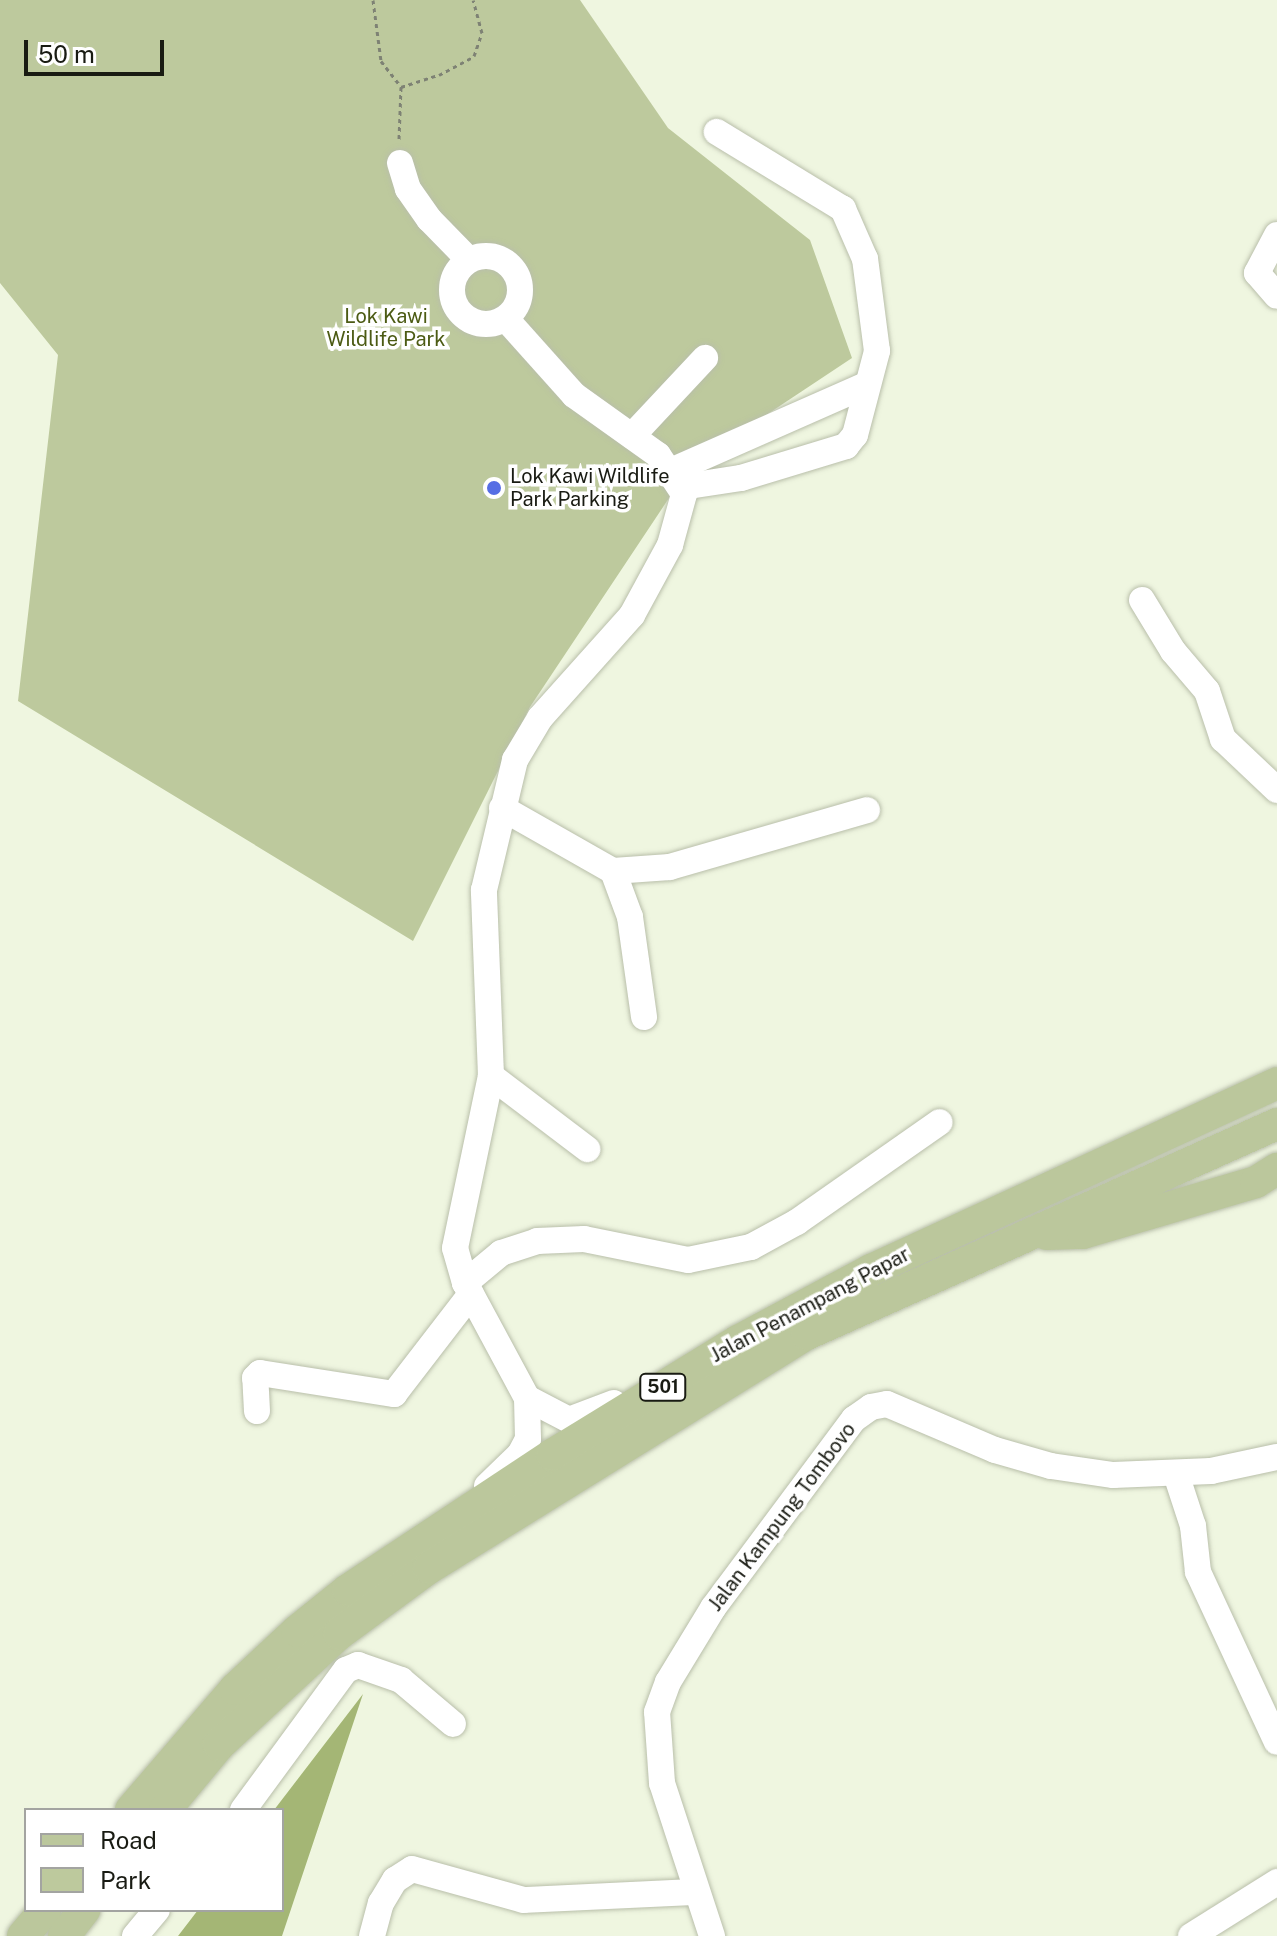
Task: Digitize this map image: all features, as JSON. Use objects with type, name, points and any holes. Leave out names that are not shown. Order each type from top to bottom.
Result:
[{"type":"main road","name":"Jalan Penampang Papar","points":[[133,1808],[235,1689],[297,1631],[446,1524],[680,1376],[871,1270],[1171,1129],[1277,1083]]},
{"type":"main road","points":[[1171,1129],[1277,1108]]},
{"type":"main road","name":"Jalan Penampang Papar","points":[[167,1808],[219,1745],[339,1634],[429,1568],[807,1334],[1277,1124]]},
{"type":"main road","points":[[1028,1234],[1083,1233],[1256,1182],[1277,1169]]},
{"type":"main road","points":[[23,1936],[43,1912]]},
{"type":"main road","points":[[64,1936],[82,1912]]},
{"type":"street","points":[[677,479],[741,478],[846,446],[855,435],[877,351],[872,296],[852,223],[832,201],[717,132]]},
{"type":"street","points":[[400,163],[408,189],[429,219],[469,260]]},
{"type":"street","points":[[1277,235],[1257,273],[1277,296]]},
{"type":"street","points":[[486,255],[503,260],[516,272],[519,297],[506,319],[487,325],[469,321],[456,308],[451,290],[456,273],[469,260],[486,255]]},
{"type":"street","points":[[446,1524],[520,1454],[528,1439],[527,1398],[468,1288],[455,1248],[457,1224],[491,1076],[484,890],[502,808],[515,760],[540,718],[632,615],[670,545],[684,502],[677,479],[632,436],[546,368],[506,319]]},
{"type":"street","points":[[632,436],[705,358]]},
{"type":"street","points":[[677,479],[868,384]]},
{"type":"street","points":[[1142,600],[1173,651],[1207,691],[1223,739],[1277,790]]},
{"type":"street","points":[[502,808],[613,871],[670,867],[867,810]]},
{"type":"street","points":[[613,871],[630,917],[644,1017]]},
{"type":"street","points":[[491,1076],[587,1149]]},
{"type":"street","points":[[257,1411],[255,1378],[260,1373],[394,1394],[468,1288],[501,1253],[537,1241],[584,1239],[688,1260],[751,1247],[797,1222],[940,1122]]},
{"type":"street","points":[[527,1398],[569,1420],[680,1376]]},
{"type":"street","name":"Jalan Kampung Tombovo","points":[[712,1936],[662,1783],[657,1712],[668,1682],[713,1608],[854,1419],[871,1407],[887,1404],[995,1450],[1051,1466],[1113,1475],[1176,1474],[1277,1457]]},
{"type":"street","points":[[1176,1474],[1193,1526],[1198,1572],[1277,1742]]},
{"type":"street","points":[[244,1808],[346,1670],[358,1665],[401,1680],[453,1724]]},
{"type":"street","points":[[372,1936],[388,1892],[412,1869],[524,1900],[696,1892]]},
{"type":"street","points":[[1191,1936],[1277,1882]]},
{"type":"street","points":[[135,1936],[155,1912]]},
{"type":"path","points":[[373,0],[381,61],[401,87],[400,163]]},
{"type":"path","points":[[401,87],[439,75],[474,56],[482,33],[473,0]]},
{"type":"green space","name":"Lok Kawi Wildlife Park","points":[[0,0],[580,0],[668,128],[810,240],[852,358],[691,465],[530,707],[413,941],[18,701],[58,355],[0,283]]},
{"type":"green space","points":[[363,1694],[282,1936],[178,1936],[196,1912],[284,1912],[284,1808],[276,1808]]},
{"type":"place","name":"Lok Kawi Wildlife Park Parking","points":[[494,488]]}]
